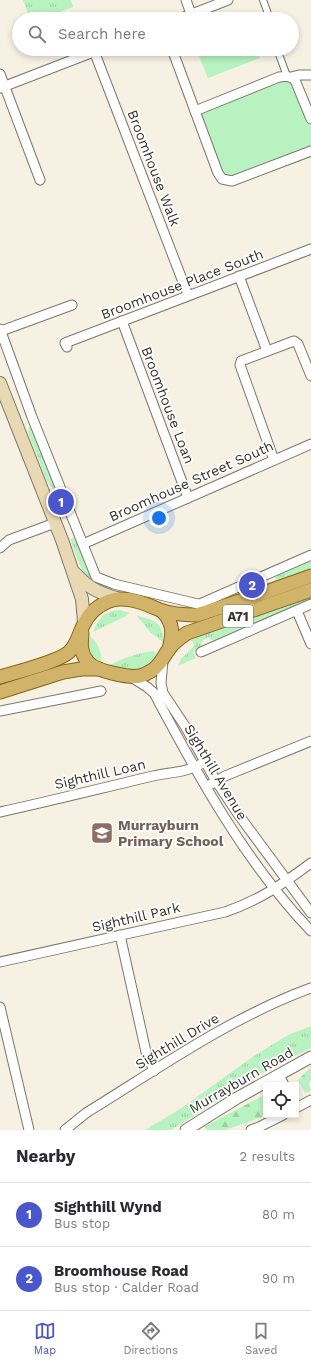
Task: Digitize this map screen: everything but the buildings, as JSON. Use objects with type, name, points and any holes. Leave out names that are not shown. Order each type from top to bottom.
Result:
[{"type":"main road","points":[[0,383],[73,570],[82,599],[83,626]]},
{"type":"main road","points":[[73,570],[85,584],[92,589],[119,599]]},
{"type":"main road","name":"A71","points":[[119,599],[144,604],[162,611],[197,615],[311,576]]},
{"type":"main road","name":"A71","points":[[0,692],[63,672],[81,669],[99,669],[129,676],[141,676],[152,671],[166,654],[187,633],[311,590]]},
{"type":"main road","points":[[0,677],[59,659],[69,652],[75,645],[83,626],[96,608],[104,603],[119,599]]},
{"type":"main road","points":[[162,611],[171,624],[173,634],[166,654]]},
{"type":"main road","name":"A71","points":[[83,626],[81,647],[83,655],[89,664],[99,669]]},
{"type":"street","points":[[186,0],[190,12]]},
{"type":"street","points":[[196,12],[228,0]]},
{"type":"street","points":[[263,0],[267,12]]},
{"type":"street","points":[[2,87],[82,56]]},
{"type":"street","name":"Broomhouse Walk","points":[[100,56],[188,295]]},
{"type":"street","points":[[175,56],[218,173],[222,179],[232,181],[311,151]]},
{"type":"street","points":[[280,56],[289,76],[295,80],[311,119]]},
{"type":"street","points":[[0,74],[2,87],[40,180]]},
{"type":"street","points":[[195,111],[280,77],[299,75],[311,76]]},
{"type":"street","name":"Broomhouse Place South","points":[[67,346],[65,343],[311,249]]},
{"type":"street","points":[[238,276],[267,351]]},
{"type":"street","points":[[72,305],[0,330],[35,424],[96,577],[99,580],[114,584],[198,604],[311,555]]},
{"type":"street","name":"Broomhouse Loan","points":[[122,321],[188,498]]},
{"type":"street","points":[[274,460],[240,365],[241,361],[294,341],[298,344],[311,376]]},
{"type":"street","name":"Broomhouse Street South","points":[[83,544],[311,444]]},
{"type":"street","points":[[0,548],[9,540],[55,523]]},
{"type":"street","points":[[206,648],[311,604]]},
{"type":"street","points":[[297,611],[311,644]]},
{"type":"street","name":"Sighthill Avenue","points":[[166,654],[160,683],[163,692],[216,781],[245,824],[311,913]]},
{"type":"street","name":"Sighthill Avenue","points":[[129,676],[154,693],[195,767],[234,832],[275,888],[311,931]]},
{"type":"street","points":[[0,711],[78,691],[101,691]]},
{"type":"street","points":[[207,787],[225,776],[311,741]]},
{"type":"street","name":"Sighthill Loan","points":[[0,812],[153,776],[180,772],[195,767],[205,761]]},
{"type":"street","points":[[234,832],[245,824]]},
{"type":"street","points":[[275,888],[311,863]]},
{"type":"street","name":"Sighthill Park","points":[[0,962],[225,912],[259,898],[275,888]]},
{"type":"street","points":[[120,935],[146,1052],[154,1071]]},
{"type":"street","name":"Sighthill Drive","points":[[65,1130],[86,1113],[246,1016],[277,1001],[311,988]]},
{"type":"street","points":[[0,1007],[29,1130]]},
{"type":"street","name":"Murrayburn Road","points":[[186,1130],[237,1098],[311,1057]]},
{"type":"street","points":[[279,1075],[282,1082]]},
{"type":"street","points":[[299,1106],[311,1100]]},
{"type":"street","points":[[251,1130],[277,1118]]},
{"type":"green space","points":[[23,0],[71,0],[73,7],[60,12],[27,12]]},
{"type":"green space","points":[[199,56],[259,56],[260,58],[208,78]]},
{"type":"green space","points":[[281,80],[293,82],[311,128],[311,148],[231,179],[223,176],[199,112]]},
{"type":"green space","points":[[29,427],[33,430],[57,490],[54,491],[46,479],[28,432]]},
{"type":"green space","points":[[75,537],[89,574],[96,581],[112,586],[110,591],[101,588],[94,583],[83,571],[70,539]]},
{"type":"green space","points":[[311,559],[311,572],[277,582],[275,579],[276,575]]},
{"type":"green space","points":[[311,596],[311,601],[218,642],[211,640],[209,637],[202,641],[201,648],[193,652],[196,658],[178,666],[181,659],[195,645],[189,638]]},
{"type":"green space","points":[[120,610],[130,613],[93,632],[100,619],[106,613]]},
{"type":"green space","points":[[137,616],[148,619],[160,626],[162,630],[163,642],[150,632]]},
{"type":"green space","points":[[90,636],[99,648],[101,663],[94,658],[90,652]]},
{"type":"green space","points":[[153,651],[157,653],[148,665],[137,670],[125,669],[110,665],[131,656]]},
{"type":"green space","points":[[311,1026],[311,1048],[248,1082],[171,1130],[145,1130],[180,1109],[254,1056],[288,1035]]},
{"type":"green space","points":[[311,1067],[311,1081],[309,1083],[311,1091],[305,1093],[298,1080]]},
{"type":"green space","points":[[263,1096],[263,1117],[225,1130],[207,1130],[204,1127]]},
{"type":"place","name":"Sighthill Wynd","points":[[61,502]]},
{"type":"place","name":"Broomhouse Road","points":[[252,585]]},
{"type":"place","name":"Murrayburn Primary School","points":[[102,833]]}]
